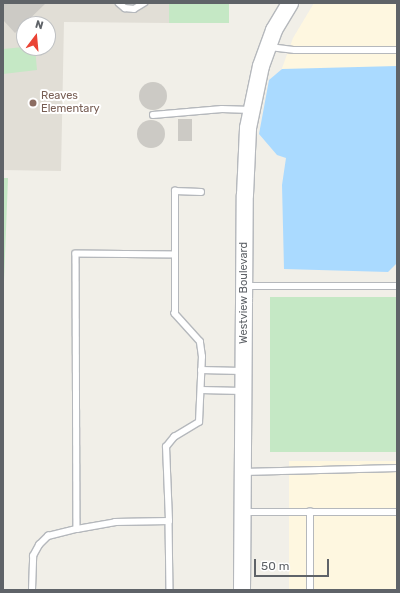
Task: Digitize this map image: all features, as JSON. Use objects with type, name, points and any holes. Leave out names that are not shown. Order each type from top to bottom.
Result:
[{"type":"street","name":"Westview Boulevard","points":[[242,590],[244,286],[246,187],[251,110],[267,47],[290,3]]},
{"type":"lane","points":[[119,3],[125,8],[134,9],[144,3]]},
{"type":"lane","points":[[267,47],[295,50],[397,50]]},
{"type":"lane","points":[[153,115],[222,109],[251,110]]},
{"type":"lane","points":[[170,590],[170,521],[166,447],[174,437],[199,422],[201,370],[200,342],[175,314],[175,191],[201,192]]},
{"type":"lane","points":[[77,529],[76,254],[175,255]]},
{"type":"lane","points":[[244,286],[397,286]]},
{"type":"lane","points":[[201,370],[244,371]]},
{"type":"lane","points":[[200,390],[244,391]]},
{"type":"lane","points":[[243,472],[397,468]]},
{"type":"lane","points":[[242,512],[397,512]]},
{"type":"lane","points":[[310,512],[310,590]]},
{"type":"lane","points":[[32,590],[34,556],[39,545],[48,536],[115,522],[170,521]]},
{"type":"shaded area","name":"Reaves Elementary","points":[[3,3],[169,3],[169,23],[64,22],[61,171],[3,170]]},
{"type":"shaded area","points":[[314,3],[397,3],[397,71],[281,71],[293,38]]},
{"type":"shaded area","points":[[289,461],[397,461],[397,590],[289,590]]},
{"type":"green space","points":[[169,3],[229,3],[229,23],[169,23]]},
{"type":"green space","points":[[16,48],[16,56],[36,56],[37,70],[3,74],[3,49]]},
{"type":"green space","points":[[3,178],[8,178],[3,307]]},
{"type":"green space","points":[[270,297],[397,297],[397,452],[270,452]]},
{"type":"water","points":[[397,66],[397,263],[388,272],[284,269],[282,185],[286,158],[277,155],[259,134],[269,80],[282,69]]},
{"type":"building","points":[[3,3],[46,3],[33,16],[16,16],[15,33],[3,20]]},
{"type":"building","points":[[153,82],[163,86],[167,96],[163,106],[153,110],[143,106],[139,96],[143,86]]},
{"type":"building","points":[[178,119],[192,119],[192,141],[178,141]]},
{"type":"building","points":[[151,120],[161,124],[165,134],[161,144],[151,148],[141,144],[137,134],[141,124]]},
{"type":"place","name":"Reaves Elementary","points":[[33,103]]}]
